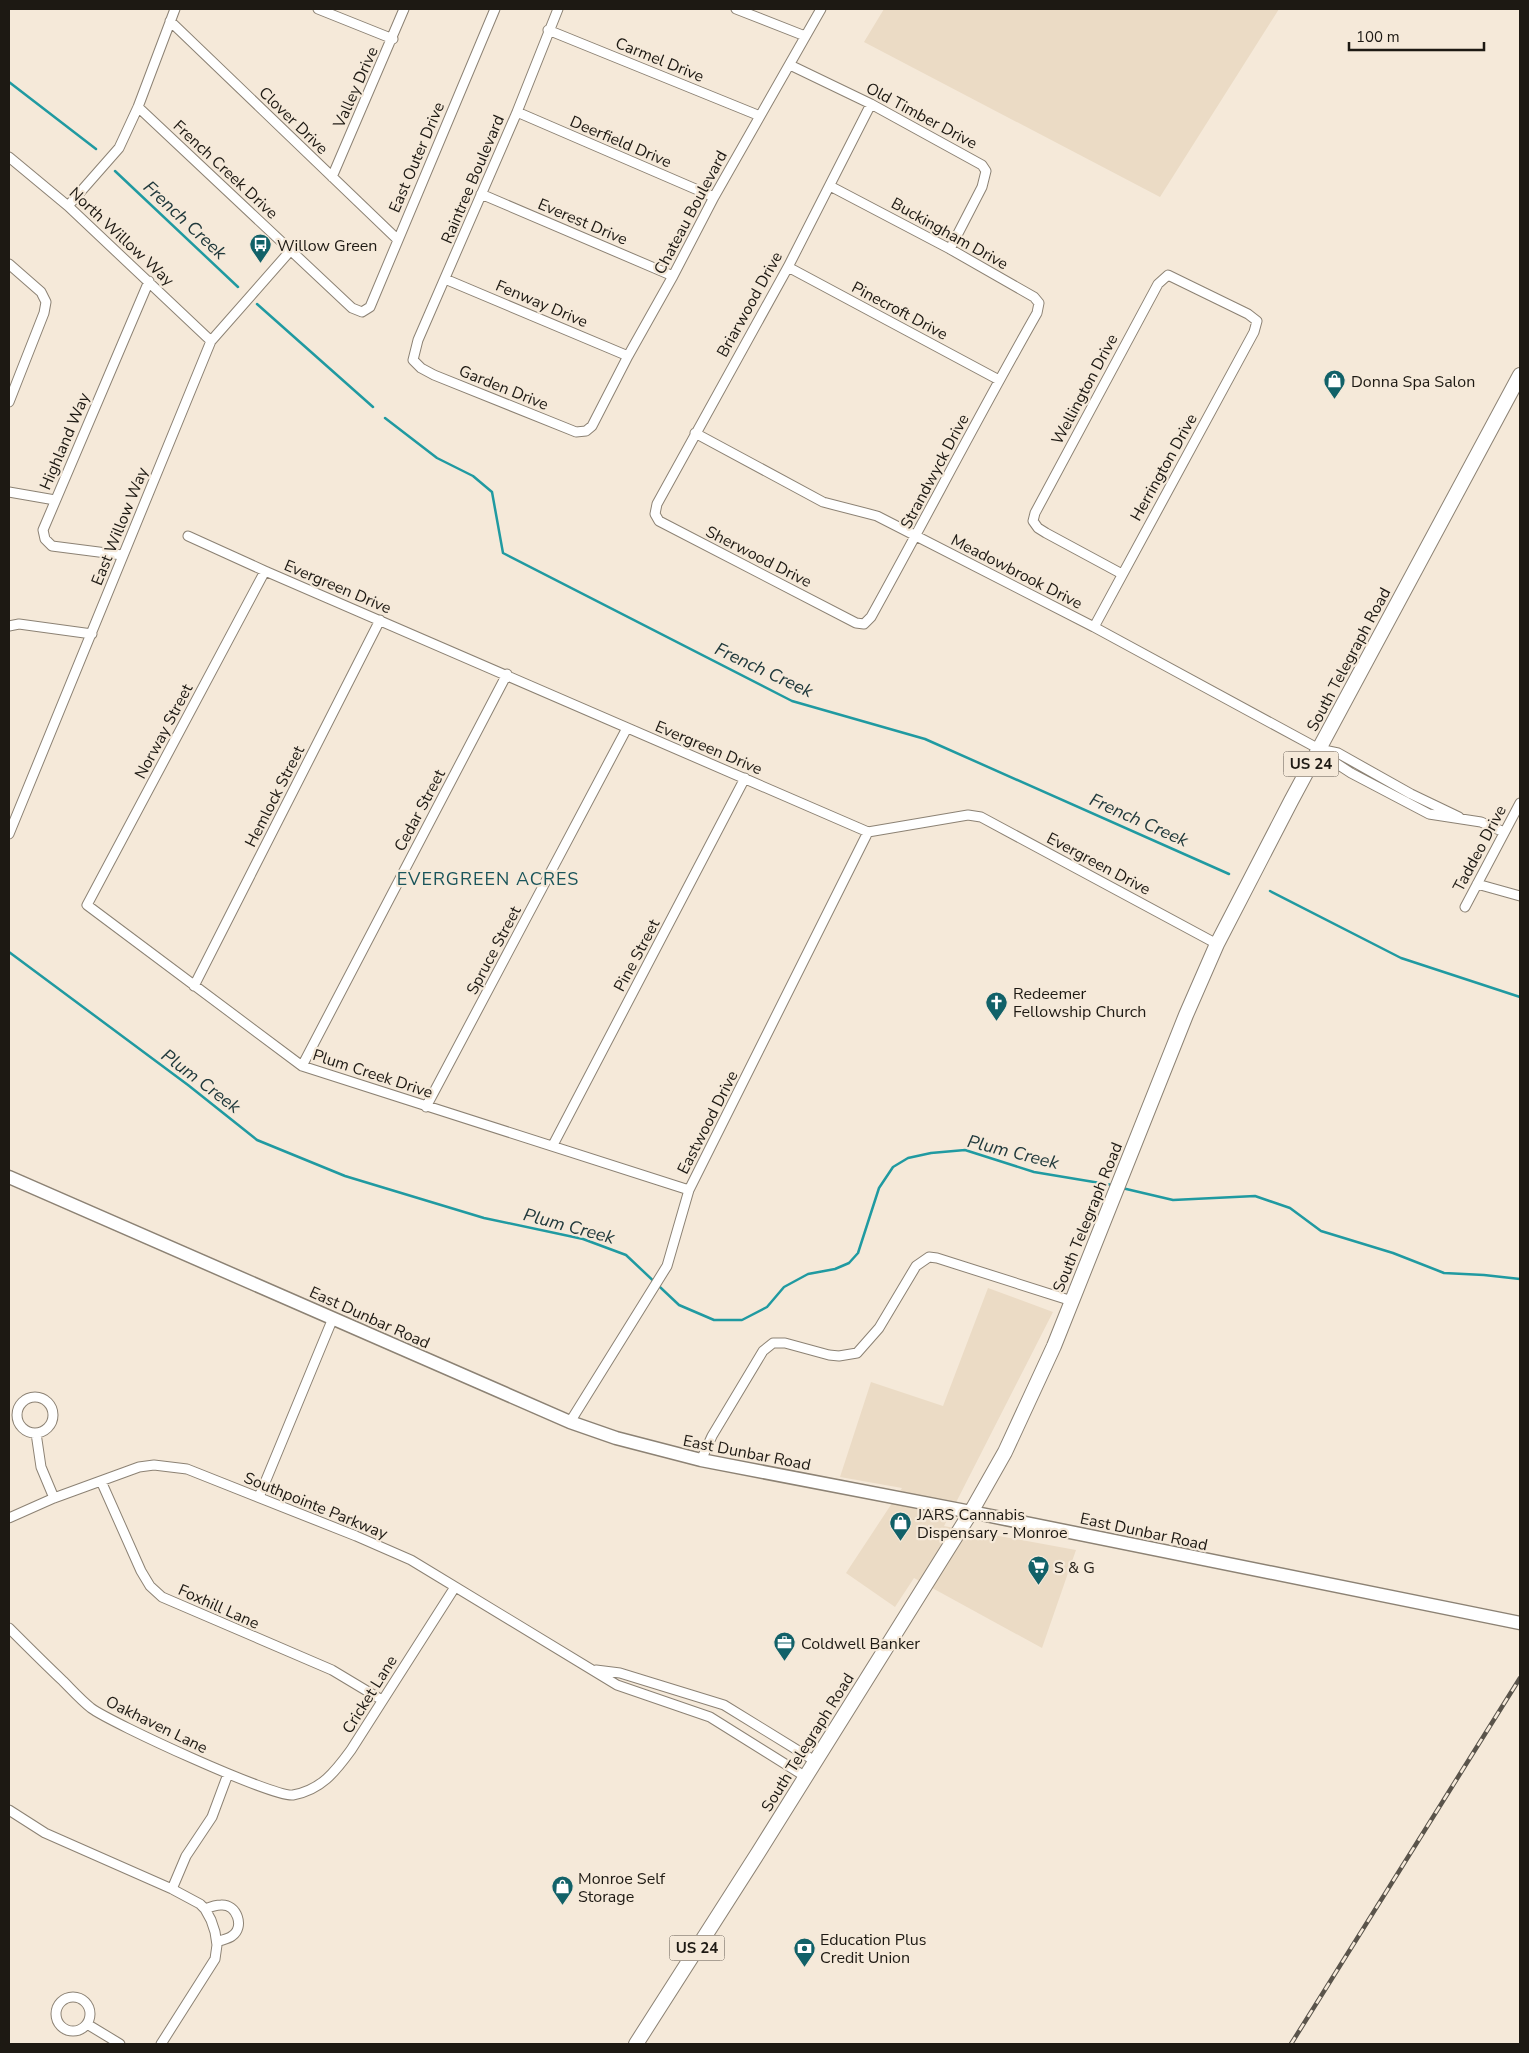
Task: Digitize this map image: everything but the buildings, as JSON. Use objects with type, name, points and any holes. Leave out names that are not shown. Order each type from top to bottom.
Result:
[{"type":"main road","name":"South Telegraph Road","points":[[636,2044],[806,1777],[971,1512],[1004,1452],[1035,1390],[1072,1302],[1186,1015],[1217,944],[1319,748],[1520,375]]},
{"type":"street","points":[[68,206],[118,148],[138,107],[175,9]]},
{"type":"street","points":[[318,9],[392,39]]},
{"type":"street","name":"Valley Drive","points":[[332,177],[404,9]]},
{"type":"street","name":"East Outer Drive","points":[[362,312],[370,307],[495,9]]},
{"type":"street","name":"Raintree Boulevard","points":[[413,360],[418,340],[558,9]]},
{"type":"street","points":[[736,9],[805,36]]},
{"type":"street","name":"Chateau Boulevard","points":[[586,431],[592,426],[714,197],[821,9]]},
{"type":"street","name":"Clover Drive","points":[[170,21],[398,240]]},
{"type":"street","name":"Carmel Drive","points":[[548,30],[760,116]]},
{"type":"street","name":"Old Timber Drive","points":[[790,65],[870,104],[982,165],[986,171],[982,187],[950,249]]},
{"type":"street","name":"Briarwood Drive","points":[[657,518],[655,514],[657,504],[788,267],[870,104]]},
{"type":"street","name":"French Creek Drive","points":[[138,107],[352,308],[362,312]]},
{"type":"street","name":"Deerfield Drive","points":[[516,112],[714,197]]},
{"type":"street","name":"North Willow Way","points":[[9,157],[68,206],[211,341]]},
{"type":"street","name":"Buckingham Drive","points":[[830,186],[950,249],[1034,297],[1039,303],[1034,318]]},
{"type":"street","name":"Everest Drive","points":[[480,194],[673,276]]},
{"type":"street","name":"East Willow Way","points":[[9,834],[211,341],[291,250]]},
{"type":"street","points":[[9,264],[41,292],[46,302],[44,313],[9,402]]},
{"type":"street","name":"Pinecroft Drive","points":[[788,267],[999,380]]},
{"type":"street","name":"Herrington Drive","points":[[1094,627],[1254,332],[1257,321],[1248,314],[1168,275]]},
{"type":"street","name":"Wellington Drive","points":[[1122,574],[1046,533],[1038,528],[1033,521],[1035,513],[1158,284],[1168,275]]},
{"type":"street","name":"Fenway Drive","points":[[445,279],[628,356]]},
{"type":"street","name":"Highland Way","points":[[122,555],[63,549],[52,546],[45,539],[43,530],[149,282]]},
{"type":"street","name":"Strandwyck Drive","points":[[849,620],[864,624],[871,617],[1034,318]]},
{"type":"street","name":"Garden Drive","points":[[413,360],[421,368],[443,379],[567,429],[576,432],[586,431]]},
{"type":"street","name":"Meadowbrook Drive","points":[[696,433],[823,502],[877,516],[1094,627],[1319,748],[1328,758],[1351,773],[1429,814],[1443,817],[1459,817],[1481,822],[1504,832]]},
{"type":"street","points":[[9,492],[55,500]]},
{"type":"street","name":"Sherwood Drive","points":[[657,518],[659,521],[849,620]]},
{"type":"street","name":"Evergreen Drive","points":[[188,536],[868,832],[968,815],[981,817],[1217,944]]},
{"type":"street","name":"Norway Street","points":[[87,905],[265,571]]},
{"type":"street","name":"Hemlock Street","points":[[194,986],[380,620]]},
{"type":"street","points":[[9,626],[20,624],[92,634]]},
{"type":"street","name":"Cedar Street","points":[[302,1066],[507,674]]},
{"type":"street","name":"Spruce Street","points":[[426,1107],[628,728]]},
{"type":"street","name":"Pine Street","points":[[553,1145],[745,778]]},
{"type":"street","name":"Taddeo Drive","points":[[1465,907],[1520,803]]},
{"type":"street","name":"Eastwood Drive","points":[[570,1422],[661,1278],[670,1257],[689,1190],[868,832]]},
{"type":"street","points":[[1477,884],[1520,896]]},
{"type":"street","name":"Plum Creek Drive","points":[[87,905],[302,1066],[689,1190]]},
{"type":"street","name":"East Dunbar Road","points":[[9,1178],[570,1422],[616,1438],[701,1460],[1520,1622]]},
{"type":"street","points":[[701,1460],[717,1428],[763,1350],[773,1343],[785,1342],[829,1355],[839,1356],[857,1353],[879,1328],[916,1266],[929,1257],[1072,1302]]},
{"type":"street","points":[[259,1497],[333,1318]]},
{"type":"street","points":[[29,1398],[41,1398],[50,1405],[53,1417],[48,1428],[36,1433],[31,1433],[21,1427],[17,1416],[20,1405],[29,1398]]},
{"type":"street","points":[[36,1433],[41,1467],[54,1498]]},
{"type":"street","name":"Southpointe Parkway","points":[[9,1518],[54,1498],[139,1467],[154,1465],[187,1469],[411,1560],[616,1685],[710,1717],[806,1777]]},
{"type":"street","name":"Foxhill Lane","points":[[101,1481],[140,1571],[150,1586],[162,1596],[171,1602],[332,1670],[382,1700]]},
{"type":"street","name":"Cricket Lane","points":[[290,1795],[311,1790],[335,1772],[455,1587]]},
{"type":"street","name":"Oakhaven Lane","points":[[9,1628],[91,1708],[118,1724],[228,1774],[290,1795]]},
{"type":"street","name":"Southpointe Parkway","points":[[593,1670],[620,1673],[724,1705],[815,1762]]},
{"type":"street","points":[[172,1889],[186,1856],[212,1817],[228,1774]]},
{"type":"street","points":[[9,1810],[46,1833],[172,1889],[205,1909],[212,1920],[217,1942],[215,1958],[161,2044]]},
{"type":"street","points":[[205,1909],[225,1905],[230,1907],[238,1916],[239,1928],[236,1932],[232,1936],[217,1942]]},
{"type":"street","points":[[70,1997],[81,1998],[86,2002],[91,2013],[88,2024],[73,2032],[62,2028],[56,2019],[57,2008],[60,2003],[70,1997]]},
{"type":"street","points":[[88,2024],[120,2044]]},
{"type":"shaded area","points":[[884,9],[1279,9],[1160,197],[864,42]]},
{"type":"shaded area","points":[[988,1288],[1053,1312],[944,1526],[1076,1550],[1042,1648],[914,1578],[895,1607],[846,1573],[902,1488],[840,1477],[871,1382],[943,1406]]},
{"type":"waterway","name":"French Creek","points":[[9,82],[96,149]]},
{"type":"waterway","name":"French Creek","points":[[115,171],[238,287]]},
{"type":"waterway","name":"French Creek","points":[[257,304],[373,407]]},
{"type":"waterway","name":"French Creek","points":[[385,418],[437,458],[473,476],[492,492],[503,553],[792,701],[925,739],[1229,874]]},
{"type":"waterway","name":"French Creek","points":[[1270,891],[1401,958],[1520,997]]},
{"type":"waterway","name":"Plum Creek","points":[[9,952],[188,1085],[257,1140],[345,1176],[484,1218],[583,1239],[626,1255],[679,1305],[714,1320],[742,1320],[767,1307],[784,1287],[808,1274],[835,1269],[849,1263],[858,1253],[879,1188],[893,1167],[908,1158],[931,1153],[965,1150],[1034,1172],[1112,1185]]},
{"type":"waterway","name":"Plum Creek","points":[[1122,1188],[1173,1200],[1255,1196],[1290,1208],[1321,1231],[1393,1253],[1444,1273],[1520,1279]]},
{"type":"railway","points":[[1291,2044],[1520,1678]]},
{"type":"place","name":"Willow Green","points":[[261,264]]},
{"type":"place","name":"Donna Spa Salon","points":[[1335,400]]},
{"type":"place","name":"Redeemer Fellowship Church","points":[[997,1021]]},
{"type":"place","name":"JARS Cannabis Dispensary - Monroe","points":[[901,1542]]},
{"type":"place","name":"S & G","points":[[1038,1586]]},
{"type":"place","name":"Coldwell Banker","points":[[785,1662]]},
{"type":"place","name":"Monroe Self Storage","points":[[562,1906]]},
{"type":"place","name":"Education Plus Credit Union","points":[[804,1967]]},
{"type":"district","name":"EVERGREEN ACRES","points":[[488,879]]}]
